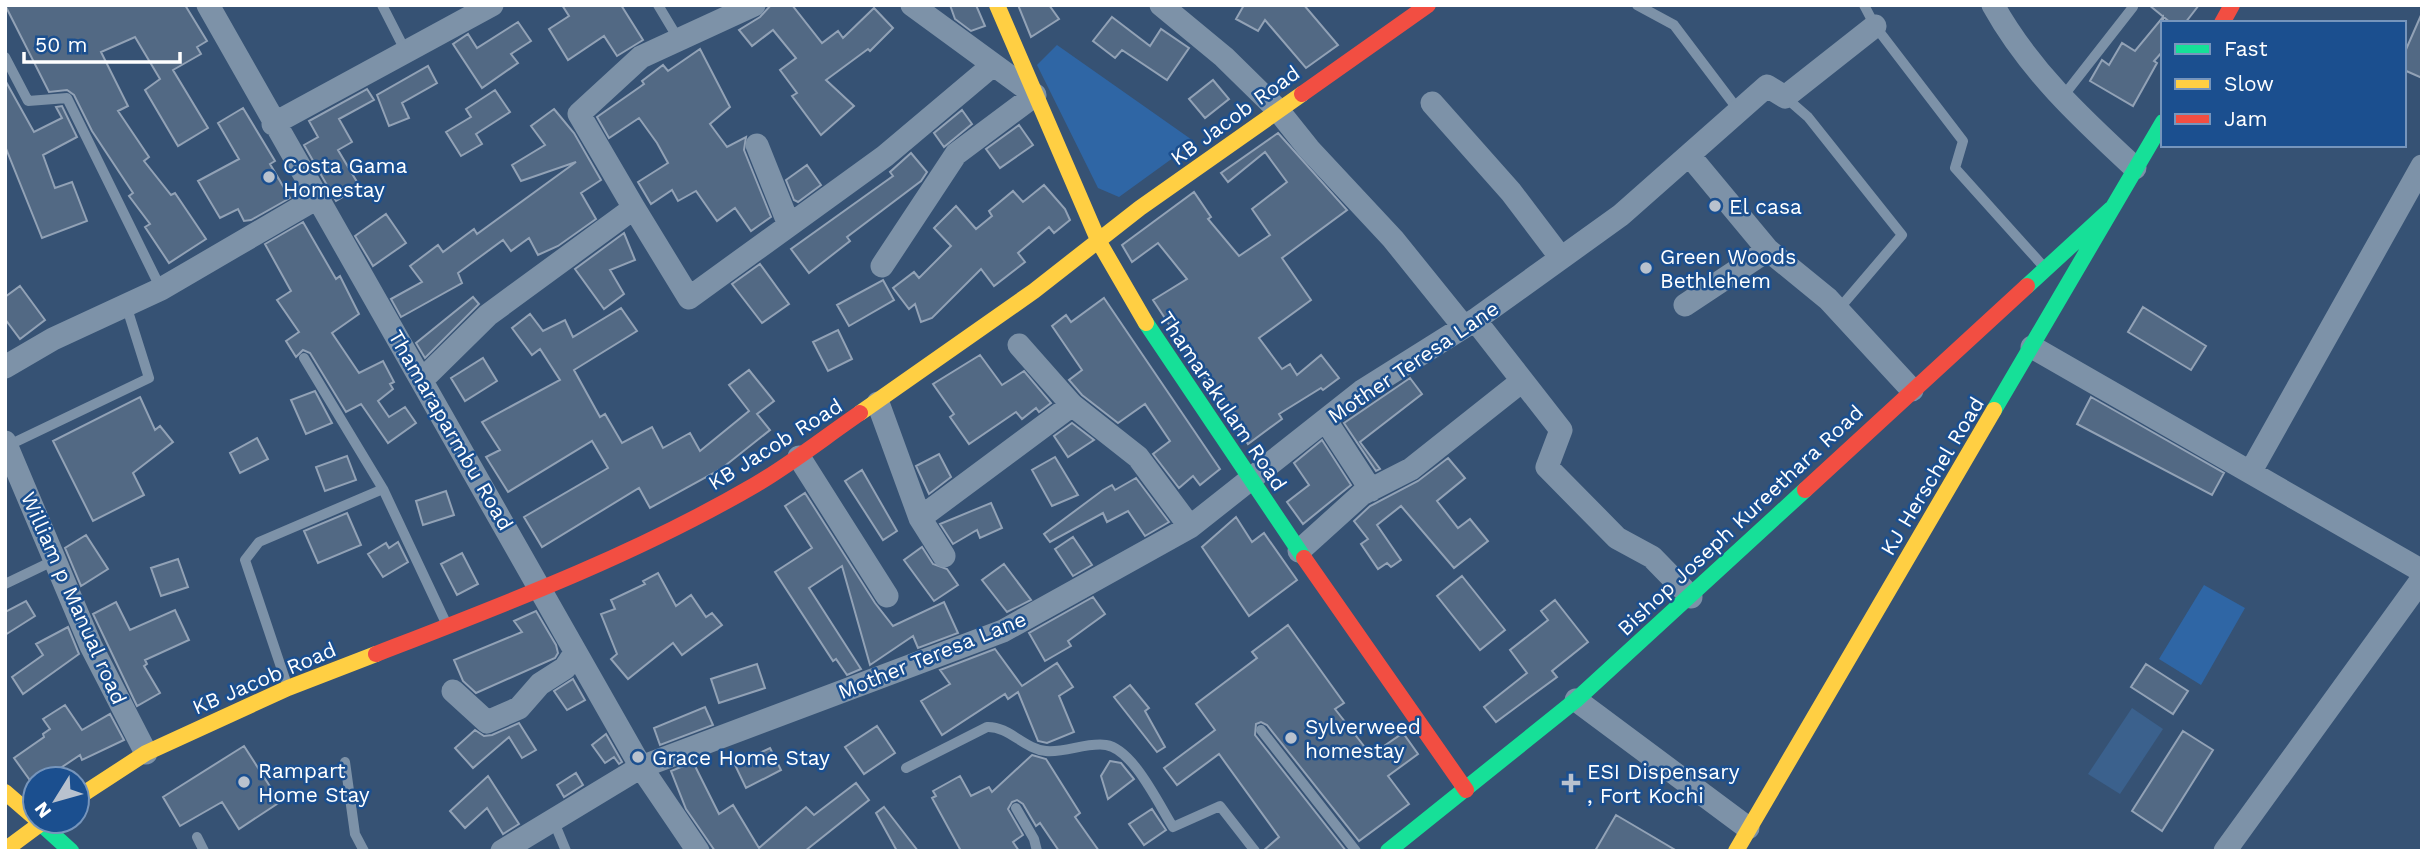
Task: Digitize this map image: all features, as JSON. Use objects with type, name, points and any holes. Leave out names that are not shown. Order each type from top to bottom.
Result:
[{"type":"main road","name":"Thamarakulam Road","points":[[997,5],[1099,242],[1146,324],[1251,482],[1466,790]]},
{"type":"main road","name":"KB Jacob Road","points":[[91,790],[146,753],[288,688],[541,590],[669,532],[757,484],[877,403],[1277,109],[1428,5]]},
{"type":"main road","points":[[2223,21],[2232,5]]},
{"type":"main road","name":"KJ Herschel Road","points":[[1735,851],[2161,125]]},
{"type":"main road","name":"Bishop Joseph Kureethara Road","points":[[1388,851],[1576,701],[2111,209]]},
{"type":"main road","points":[[5,792],[21,806]]},
{"type":"main road","points":[[5,850],[23,835]]},
{"type":"main road","points":[[54,835],[71,851]]},
{"type":"street","points":[[274,124],[492,5]]},
{"type":"street","points":[[754,5],[641,57],[579,114],[689,298],[885,156],[993,65]]},
{"type":"street","points":[[882,266],[956,154],[1035,95],[912,5]]},
{"type":"street","points":[[1161,5],[1224,57],[1277,109],[1309,149],[1522,381],[1561,430],[1547,467],[1617,538],[1652,557],[1692,597]]},
{"type":"street","points":[[1993,5],[2007,32],[2061,99],[2135,168]]},
{"type":"street","name":"Thamaraparmbu Road","points":[[210,6],[274,124],[423,379],[575,653],[641,767],[698,851]]},
{"type":"street","points":[[1785,97],[1875,26]]},
{"type":"street","name":"Mother Teresa Lane","points":[[502,851],[641,767],[1003,631],[1190,527],[1251,482],[1362,391],[1469,323],[1621,215],[1767,86],[1785,97]]},
{"type":"street","points":[[1432,103],[1511,192],[1561,258]]},
{"type":"street","points":[[757,145],[789,225]]},
{"type":"street","points":[[1689,155],[1768,250],[1838,310],[1912,390]]},
{"type":"street","points":[[2251,471],[2415,196],[2422,166]]},
{"type":"street","points":[[5,367],[53,339],[161,289],[317,198]]},
{"type":"street","points":[[423,379],[488,314],[634,208]]},
{"type":"street","points":[[1685,305],[1768,250]]},
{"type":"street","points":[[1019,345],[1072,405],[1138,457],[1190,527]]},
{"type":"street","points":[[2032,347],[2422,571]]},
{"type":"street","points":[[1299,551],[1371,490],[1422,462],[1453,439],[1481,411],[1522,381]]},
{"type":"street","points":[[877,403],[920,518],[944,556]]},
{"type":"street","points":[[920,518],[1072,405]]},
{"type":"street","points":[[1326,421],[1371,490]]},
{"type":"street","name":"William p Manual road","points":[[6,444],[91,646],[146,753]]},
{"type":"street","points":[[799,457],[887,596]]},
{"type":"street","points":[[2225,851],[2422,579]]},
{"type":"street","points":[[453,691],[487,722],[519,708],[540,684],[565,668],[575,653]]},
{"type":"street","points":[[1576,701],[1748,828]]},
{"type":"lane","points":[[382,5],[405,52]]},
{"type":"lane","points":[[658,5],[679,40]]},
{"type":"lane","points":[[1637,5],[1674,25],[1739,111]]},
{"type":"lane","points":[[1864,5],[1875,26],[1963,141],[1955,168],[2046,269]]},
{"type":"lane","points":[[2061,99],[2133,7]]},
{"type":"lane","points":[[5,57],[28,101],[67,98],[161,289]]},
{"type":"lane","points":[[1785,97],[1808,117],[1902,235],[1838,310]]},
{"type":"lane","points":[[6,444],[149,378],[126,305]]},
{"type":"lane","points":[[304,358],[383,489],[447,625]]},
{"type":"lane","points":[[288,688],[245,560],[259,542],[383,489]]},
{"type":"lane","points":[[5,584],[55,560]]},
{"type":"lane","points":[[906,768],[987,727],[997,727],[1033,747],[1047,751],[1106,745],[1123,752],[1149,786],[1172,827],[1220,806],[1255,851]]},
{"type":"lane","points":[[1261,730],[1356,851]]},
{"type":"lane","points":[[345,762],[355,834],[364,851]]},
{"type":"lane","points":[[1016,808],[1034,839],[1037,851]]},
{"type":"lane","points":[[554,822],[566,851]]},
{"type":"lane","points":[[197,837],[204,851]]},
{"type":"shaded area","points":[[1057,45],[1195,142],[1119,197],[1098,188],[1037,65]]},
{"type":"shaded area","points":[[2204,585],[2245,608],[2201,685],[2159,659]]},
{"type":"shaded area","points":[[2132,708],[2163,729],[2120,794],[2088,774]]},
{"type":"building","points":[[5,5],[185,5],[207,41],[197,47],[201,54],[173,70],[208,128],[178,146],[145,90],[160,79],[135,37],[101,52],[128,106],[118,111],[149,157],[144,161],[171,195],[175,193],[206,239],[169,263],[145,227],[150,224],[129,196],[133,193],[92,131],[74,95],[67,90],[49,92]]},
{"type":"building","points":[[562,5],[621,5],[643,40],[617,56],[604,36],[568,60],[549,29],[569,16]]},
{"type":"building","points":[[771,5],[792,5],[822,43],[838,31],[843,38],[874,8],[893,28],[870,51],[868,49],[826,80],[854,106],[821,135],[792,96],[797,93],[780,70],[796,58],[773,30],[752,46],[739,30],[760,17]]},
{"type":"building","points":[[950,5],[976,5],[985,26],[971,31],[955,19]]},
{"type":"building","points":[[1018,5],[1049,5],[1059,19],[1031,37]]},
{"type":"building","points":[[1244,5],[1304,5],[1338,45],[1306,68],[1265,20],[1258,31],[1236,19]]},
{"type":"building","points":[[2149,5],[2199,5],[2187,21],[2169,21]]},
{"type":"building","points":[[2422,13],[2422,78],[2406,71],[2406,49]]},
{"type":"building","points":[[1112,17],[1150,46],[1161,29],[1189,48],[1167,80],[1122,50],[1115,58],[1093,41]]},
{"type":"building","points":[[2163,17],[2161,53],[2154,61],[2157,63],[2133,106],[2090,81],[2102,60],[2109,65],[2122,43],[2135,51]]},
{"type":"building","points":[[518,22],[531,41],[511,54],[518,63],[482,88],[453,44],[468,34],[477,48]]},
{"type":"building","points":[[700,49],[730,107],[710,124],[727,147],[746,137],[744,150],[771,217],[751,231],[735,208],[717,221],[696,191],[678,201],[672,190],[651,204],[638,182],[668,163],[657,143],[639,118],[609,138],[597,117],[644,84],[642,81],[663,65],[668,71]]},
{"type":"building","points":[[428,66],[437,83],[402,103],[409,118],[389,126],[377,95]]},
{"type":"building","points":[[5,80],[34,132],[62,118],[56,107],[62,106],[77,137],[43,155],[55,188],[72,182],[87,221],[42,238],[5,146]]},
{"type":"building","points":[[1213,80],[1229,99],[1205,118],[1189,99]]},
{"type":"building","points":[[367,89],[374,100],[339,119],[352,142],[338,150],[360,187],[336,201],[304,145],[318,137],[309,121]]},
{"type":"building","points":[[495,90],[510,112],[476,134],[482,144],[461,156],[446,132],[471,117],[466,109]]},
{"type":"building","points":[[243,108],[275,161],[270,164],[290,198],[251,220],[244,221],[238,209],[220,218],[198,181],[239,159],[218,123]]},
{"type":"building","points":[[554,109],[574,133],[601,180],[581,193],[596,219],[558,246],[538,255],[529,238],[511,251],[503,240],[458,273],[462,283],[401,317],[391,299],[422,282],[410,266],[438,245],[443,252],[474,229],[477,234],[576,162],[521,181],[512,165],[545,145],[531,126]]},
{"type":"building","points":[[962,110],[972,124],[944,147],[934,133]]},
{"type":"building","points":[[1019,125],[1033,145],[1000,168],[986,149]]},
{"type":"building","points":[[1278,133],[1347,210],[1282,258],[1311,300],[1259,338],[1282,369],[1290,364],[1297,375],[1321,355],[1339,378],[1279,414],[1282,419],[1248,444],[1153,300],[1187,279],[1158,243],[1132,262],[1122,245],[1194,192],[1211,217],[1208,219],[1239,256],[1270,235],[1252,209],[1287,182],[1265,152],[1228,182],[1221,173]]},
{"type":"building","points":[[911,153],[927,172],[921,181],[847,237],[850,241],[809,273],[791,249],[893,176],[890,172]]},
{"type":"building","points":[[807,165],[821,185],[798,202],[794,200],[786,180]]},
{"type":"building","points":[[1044,185],[1065,209],[1070,220],[1054,233],[1049,227],[1018,253],[1025,262],[994,286],[981,269],[932,318],[921,322],[915,304],[909,309],[893,288],[914,272],[919,278],[951,246],[934,228],[956,206],[976,229],[992,216],[989,211],[1013,191],[1023,202]]},
{"type":"building","points":[[386,214],[406,243],[373,266],[355,236]]},
{"type":"building","points":[[303,222],[336,279],[340,276],[359,314],[332,333],[359,373],[383,361],[394,382],[390,384],[393,389],[378,401],[389,417],[405,407],[416,423],[388,443],[361,404],[346,412],[310,353],[303,350],[296,357],[286,341],[299,332],[277,300],[291,291],[265,244]]},
{"type":"building","points":[[624,233],[635,260],[610,270],[624,294],[604,309],[575,269]]},
{"type":"building","points":[[760,264],[789,304],[762,323],[732,284]]},
{"type":"building","points":[[883,280],[894,300],[849,326],[837,305]]},
{"type":"building","points":[[20,286],[45,320],[20,339],[5,319],[5,297]]},
{"type":"building","points":[[473,297],[479,304],[425,358],[416,343]]},
{"type":"building","points":[[1104,298],[1220,469],[1200,485],[1193,476],[1179,488],[1153,454],[1170,441],[1145,404],[1118,423],[1082,395],[1069,380],[1082,370],[1052,326],[1066,315],[1071,322]]},
{"type":"building","points":[[2143,307],[2206,346],[2191,370],[2128,332]]},
{"type":"building","points":[[621,308],[637,331],[574,370],[600,417],[605,414],[622,443],[652,427],[663,448],[690,433],[700,451],[749,411],[729,385],[749,370],[774,401],[757,414],[770,430],[721,469],[650,508],[639,488],[542,547],[524,517],[608,468],[592,441],[508,492],[486,457],[500,450],[482,422],[560,380],[540,349],[532,355],[512,328],[530,314],[543,331],[565,320],[573,337]]},
{"type":"building","points":[[838,330],[852,359],[828,371],[813,342]]},
{"type":"building","points":[[980,355],[1002,385],[1024,371],[1051,403],[1039,412],[1036,408],[1022,419],[1016,412],[969,444],[950,417],[954,414],[933,384]]},
{"type":"building","points":[[483,358],[497,381],[465,401],[451,378]]},
{"type":"building","points":[[1410,378],[1422,394],[1360,442],[1380,469],[1376,471],[1344,423]]},
{"type":"building","points":[[315,391],[332,423],[306,434],[291,400]]},
{"type":"building","points":[[140,397],[155,430],[160,426],[173,442],[133,473],[144,495],[93,521],[53,441]]},
{"type":"building","points":[[2091,397],[2224,473],[2212,495],[2077,424]]},
{"type":"building","points":[[1072,423],[1094,440],[1068,457],[1054,436]]},
{"type":"building","points":[[257,438],[268,459],[240,473],[230,453]]},
{"type":"building","points":[[1322,440],[1351,485],[1303,524],[1287,502],[1309,485],[1294,463]]},
{"type":"building","points":[[939,454],[951,477],[929,494],[916,466]]},
{"type":"building","points":[[347,456],[356,480],[325,491],[316,467]]},
{"type":"building","points":[[1055,457],[1078,495],[1052,506],[1032,470]]},
{"type":"building","points":[[1448,458],[1465,478],[1437,501],[1458,528],[1470,519],[1488,541],[1454,568],[1401,506],[1377,525],[1401,560],[1391,567],[1387,563],[1378,569],[1361,544],[1368,539],[1354,521],[1370,506],[1418,481]]},
{"type":"building","points":[[862,470],[897,531],[883,540],[845,481]]},
{"type":"building","points":[[1136,478],[1169,522],[1145,536],[1128,511],[1107,522],[1103,513],[1050,542],[1044,534],[1103,490],[1112,485],[1115,490]]},
{"type":"building","points":[[446,491],[454,515],[423,525],[416,501]]},
{"type":"building","points":[[805,493],[875,603],[893,626],[944,602],[958,633],[918,648],[913,636],[870,665],[842,566],[809,588],[861,669],[847,675],[836,659],[833,661],[775,572],[812,548],[785,506]]},
{"type":"building","points":[[991,503],[1002,528],[980,538],[977,530],[953,544],[940,524]]},
{"type":"building","points":[[347,513],[361,545],[318,563],[304,531]]},
{"type":"building","points":[[1236,517],[1252,542],[1264,533],[1297,580],[1249,616],[1202,547]]},
{"type":"building","points":[[86,535],[108,569],[81,586],[65,548]]},
{"type":"building","points":[[1073,537],[1092,565],[1073,576],[1055,549]]},
{"type":"building","points":[[398,542],[408,562],[383,577],[368,554],[386,543],[389,548]]},
{"type":"building","points":[[922,547],[933,564],[947,569],[958,585],[934,601],[904,560]]},
{"type":"building","points":[[462,553],[478,584],[457,595],[441,564]]},
{"type":"building","points":[[178,559],[188,587],[161,596],[151,568]]},
{"type":"building","points":[[1004,564],[1031,600],[1007,612],[982,580]]},
{"type":"building","points":[[658,573],[676,606],[691,595],[706,617],[712,613],[722,625],[682,655],[673,643],[628,679],[611,659],[617,654],[601,614],[615,609],[611,600],[645,584],[643,581]]},
{"type":"building","points":[[1462,576],[1505,630],[1480,650],[1437,596]]},
{"type":"building","points":[[1093,597],[1105,614],[1068,641],[1071,646],[1045,661],[1029,633]]},
{"type":"building","points":[[1555,600],[1588,642],[1552,671],[1557,677],[1496,722],[1484,707],[1527,673],[1510,650],[1548,620],[1541,611]]},
{"type":"building","points":[[26,601],[35,616],[5,635],[5,612]]},
{"type":"building","points":[[116,602],[130,630],[175,610],[189,640],[145,660],[147,664],[144,666],[160,693],[137,706],[93,614]]},
{"type":"building","points":[[536,611],[556,645],[558,653],[555,658],[476,693],[463,681],[454,660],[522,632],[514,621]]},
{"type":"building","points":[[1288,625],[1344,703],[1335,709],[1371,755],[1403,733],[1418,754],[1388,776],[1409,804],[1359,841],[1267,725],[1261,722],[1256,724],[1255,735],[1346,851],[1263,851],[1279,837],[1219,754],[1177,785],[1164,768],[1215,730],[1196,704],[1257,658],[1252,652]]},
{"type":"building","points":[[68,627],[79,654],[23,694],[12,677],[43,655],[36,644]]},
{"type":"building","points":[[995,649],[1022,686],[1057,663],[1073,687],[1059,696],[1074,732],[1047,743],[1038,741],[1018,692],[1008,699],[1005,694],[942,735],[921,701],[950,684],[940,670]]},
{"type":"building","points":[[757,664],[765,688],[719,703],[711,679]]},
{"type":"building","points":[[2146,664],[2188,691],[2173,714],[2131,687]]},
{"type":"building","points":[[573,679],[585,700],[567,710],[554,691]]},
{"type":"building","points":[[1130,685],[1149,708],[1145,711],[1165,747],[1157,752],[1114,697]]},
{"type":"building","points":[[65,705],[82,730],[110,714],[124,740],[82,760],[80,755],[65,765],[21,765],[21,768],[14,758],[44,737],[43,734],[50,729],[43,719]]},
{"type":"building","points":[[705,707],[713,725],[660,745],[654,728]]},
{"type":"building","points":[[519,723],[536,750],[522,758],[509,737],[473,768],[455,748],[475,730],[484,736],[492,735]]},
{"type":"building","points":[[877,726],[895,753],[864,774],[845,747]]},
{"type":"building","points":[[2183,731],[2213,750],[2162,831],[2132,811]]},
{"type":"building","points":[[606,734],[622,762],[619,764],[614,757],[605,763],[592,745]]},
{"type":"building","points":[[244,746],[280,802],[239,829],[222,802],[180,826],[163,797]]},
{"type":"building","points":[[770,748],[781,770],[746,788],[735,765]]},
{"type":"building","points":[[1032,755],[1046,759],[1080,813],[1075,817],[1099,851],[1059,851],[1040,823],[1036,826],[1023,804],[1017,800],[1012,802],[1008,809],[1023,835],[1013,842],[1019,851],[961,851],[932,798],[936,796],[933,791],[960,776],[971,796],[989,787],[992,792]]},
{"type":"building","points":[[1110,761],[1121,763],[1134,779],[1108,799],[1101,776]]},
{"type":"building","points":[[693,762],[719,814],[733,805],[759,848],[806,807],[814,815],[856,783],[869,800],[805,851],[715,851],[686,809],[671,771]]},
{"type":"building","points":[[576,773],[583,785],[564,797],[557,785]]},
{"type":"building","points":[[488,776],[519,824],[503,834],[487,808],[465,828],[450,811]]},
{"type":"building","points":[[884,807],[918,851],[897,851],[876,813]]},
{"type":"building","points":[[1152,809],[1166,830],[1144,845],[1129,824]]},
{"type":"building","points":[[1616,815],[1677,851],[1595,851]]},
{"type":"traffic: fast","points":[[1994,410],[2161,125]]},
{"type":"traffic: fast","points":[[2027,286],[2111,209]]},
{"type":"traffic: fast","points":[[1146,323],[1304,558]]},
{"type":"traffic: fast","points":[[1388,851],[1576,700],[1805,490]]},
{"type":"traffic: fast","points":[[53,835],[71,851]]},
{"type":"traffic: slow","points":[[997,5],[1099,242],[1146,323]]},
{"type":"traffic: slow","points":[[860,413],[1034,291],[1140,208],[1302,94]]},
{"type":"traffic: slow","points":[[1736,851],[1994,410]]},
{"type":"traffic: slow","points":[[91,789],[146,753],[288,688],[376,654]]},
{"type":"traffic: slow","points":[[5,792],[21,806]]},
{"type":"traffic: slow","points":[[5,850],[25,835]]},
{"type":"traffic: jam","points":[[1302,94],[1428,5]]},
{"type":"traffic: jam","points":[[2223,21],[2232,5]]},
{"type":"traffic: jam","points":[[1805,490],[2027,286]]},
{"type":"traffic: jam","points":[[376,654],[569,577],[663,534],[768,477],[860,413]]},
{"type":"traffic: jam","points":[[1304,558],[1466,790]]},
{"type":"place","name":"Costa Gama Homestay","points":[[269,177]]},
{"type":"place","name":"El casa","points":[[1715,206]]},
{"type":"place","name":"Green Woods Bethlehem","points":[[1646,268]]},
{"type":"place","name":"Sylverweed homestay","points":[[1291,738]]},
{"type":"place","name":"Grace Home Stay","points":[[638,757]]},
{"type":"place","name":"Rampart Home Stay","points":[[244,782]]},
{"type":"place","name":"ESI Dispensary , Fort Kochi","points":[[1571,783]]}]
